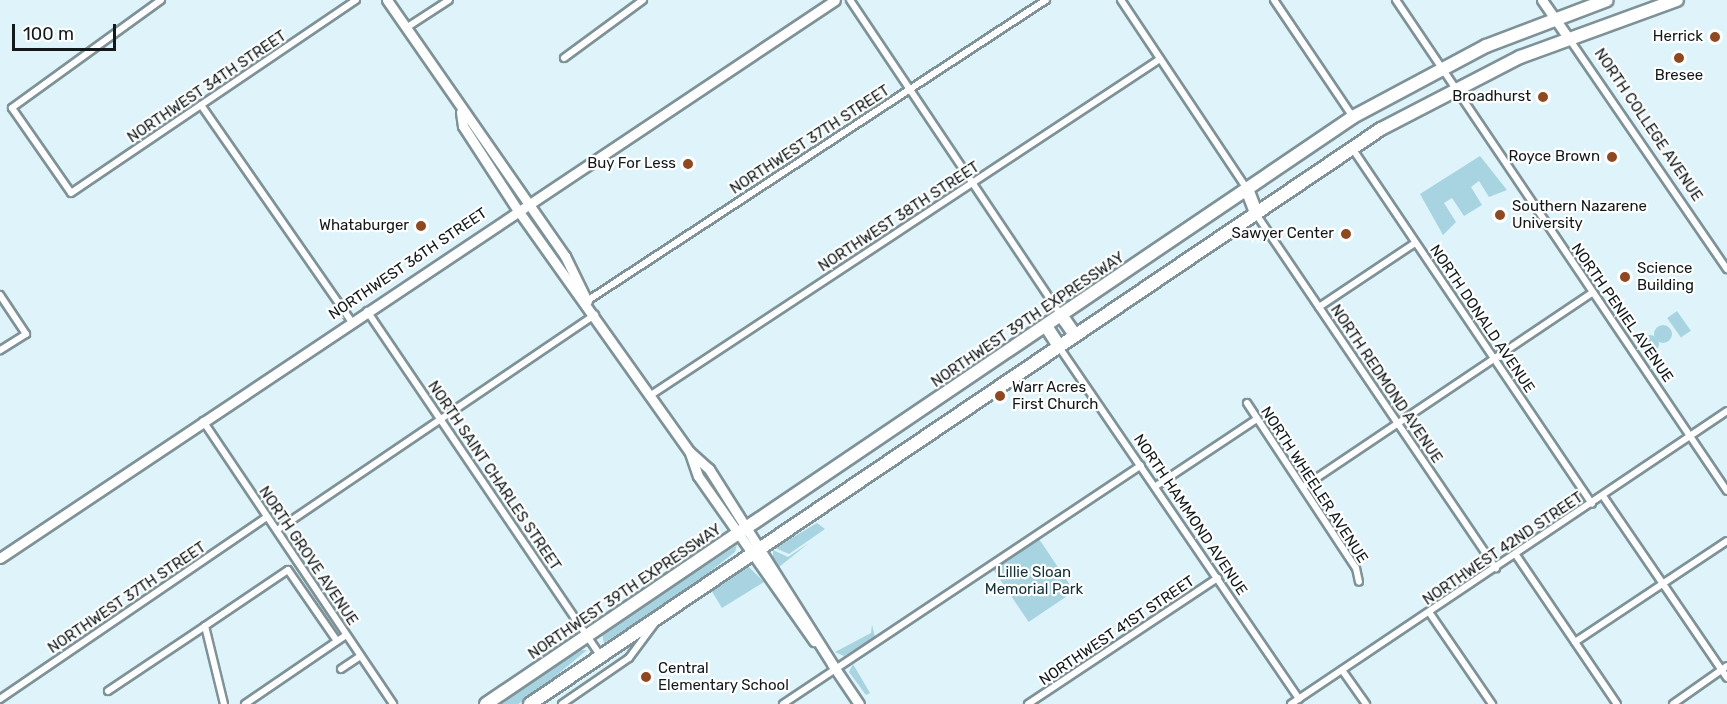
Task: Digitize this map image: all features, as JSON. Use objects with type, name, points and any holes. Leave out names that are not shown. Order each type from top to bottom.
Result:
[{"type":"highway","name":"NORTHWEST 39TH EXPRESSWAY","points":[[486,704],[1353,117],[1441,67],[1555,19],[1607,0]]},
{"type":"highway","points":[[530,704],[1352,148],[1454,87],[1569,39],[1677,0]]},
{"type":"highway","points":[[1247,189],[1256,213]]},
{"type":"highway","points":[[1149,257],[1161,276]]},
{"type":"highway","points":[[1061,315],[1075,336]]},
{"type":"highway","points":[[1046,326],[1059,346]]},
{"type":"main road","points":[[387,0],[461,112],[472,118],[529,201],[585,288],[587,301]]},
{"type":"main road","name":"NORTHWEST 36TH STREET","points":[[0,558],[517,209],[835,0]]},
{"type":"main road","name":"NORTH COLLEGE AVENUE","points":[[1542,0],[1569,39]]},
{"type":"main road","points":[[461,112],[462,126],[517,209],[576,294],[587,301],[689,451],[708,469],[742,531],[860,704]]},
{"type":"street","name":"NORTHWEST 34TH STREET","points":[[161,0],[12,108],[71,193],[356,0]]},
{"type":"street","points":[[406,28],[449,0]]},
{"type":"street","points":[[564,58],[644,0]]},
{"type":"street","points":[[850,0],[1061,315]]},
{"type":"street","name":"NORTHWEST 37TH STREET","points":[[587,301],[1046,0]]},
{"type":"street","points":[[1121,0],[1247,189]]},
{"type":"street","points":[[1274,0],[1353,117]]},
{"type":"street","name":"NORTH PENIEL AVENUE","points":[[1396,0],[1727,491]]},
{"type":"street","name":"NORTH COLLEGE AVENUE","points":[[1569,39],[1727,269]]},
{"type":"street","name":"NORTHWEST 38TH STREET","points":[[651,395],[1161,58]]},
{"type":"street","points":[[201,105],[351,321]]},
{"type":"street","name":"NORTH DONALD AVENUE","points":[[1352,148],[1592,504]]},
{"type":"street","name":"NORTH REDMOND AVENUE","points":[[1256,213],[1496,568]]},
{"type":"street","points":[[1319,307],[1415,243]]},
{"type":"street","points":[[1303,487],[1593,292]]},
{"type":"street","points":[[0,295],[26,333],[0,350]]},
{"type":"street","name":"NORTH SAINT CHARLES STREET","points":[[366,310],[601,656]]},
{"type":"street","points":[[277,530],[596,314]]},
{"type":"street","name":"NORTH HAMMOND AVENUE","points":[[1059,346],[1299,699]]},
{"type":"street","name":"NORTH WHEELER AVENUE","points":[[1247,403],[1356,568],[1359,582]]},
{"type":"street","name":"NORTHWEST 42ND STREET","points":[[1291,704],[1604,496],[1727,411]]},
{"type":"street","points":[[1156,486],[1257,419]]},
{"type":"street","name":"NORTH GROVE AVENUE","points":[[202,421],[393,704]]},
{"type":"street","points":[[783,704],[1142,465]]},
{"type":"street","points":[[1604,496],[1724,668],[1727,678]]},
{"type":"street","name":"NORTHWEST 37TH STREET","points":[[0,699],[267,517]]},
{"type":"street","points":[[1575,642],[1727,541]]},
{"type":"street","points":[[1516,555],[1617,704]]},
{"type":"street","points":[[108,691],[299,563]]},
{"type":"street","points":[[288,570],[337,641]]},
{"type":"street","name":"NORTHWEST 41ST STREET","points":[[1028,704],[1218,578]]},
{"type":"street","points":[[1430,612],[1492,704]]},
{"type":"street","points":[[562,704],[629,658],[658,618]]},
{"type":"street","points":[[205,626],[224,704]]},
{"type":"street","points":[[245,704],[346,635]]},
{"type":"street","points":[[341,669],[360,656]]},
{"type":"street","points":[[1672,704],[1724,668]]},
{"type":"street","points":[[1342,670],[1366,704]]},
{"type":"green space","points":[[1480,156],[1507,190],[1489,197],[1479,181],[1471,187],[1482,205],[1464,216],[1452,198],[1444,203],[1456,222],[1443,235],[1420,194]]},
{"type":"green space","points":[[1677,311],[1691,331],[1681,338],[1667,318]]},
{"type":"green space","points":[[1659,325],[1667,325],[1672,330],[1670,341],[1659,343],[1654,338],[1654,330]]},
{"type":"green space","points":[[1650,335],[1656,338],[1659,344],[1656,350],[1650,353],[1644,350],[1641,344],[1644,338]]},
{"type":"green space","points":[[817,523],[825,529],[789,554],[775,548]]},
{"type":"green space","name":"Lillie Sloan Memorial Park","points":[[1039,539],[1074,591],[1029,622],[993,570]]},
{"type":"green space","points":[[809,543],[779,567],[773,558],[773,550],[788,557]]},
{"type":"green space","points":[[737,545],[735,552],[680,595],[604,643],[602,634]]},
{"type":"green space","points":[[748,566],[764,582],[722,608],[711,590]]},
{"type":"green space","points":[[872,625],[875,637],[844,656],[835,652],[871,633]]},
{"type":"green space","points":[[577,650],[587,650],[535,693],[518,704],[498,704]]},
{"type":"green space","points":[[853,664],[870,693],[866,695],[849,672]]},
{"type":"place","name":"Herrick","points":[[1715,37]]},
{"type":"place","name":"Bresee","points":[[1679,58]]},
{"type":"place","name":"Broadhurst","points":[[1543,97]]},
{"type":"place","name":"Royce Brown","points":[[1612,157]]},
{"type":"place","name":"Buy For Less","points":[[688,164]]},
{"type":"place","name":"Southern Nazarene University","points":[[1500,215]]},
{"type":"place","name":"Whataburger","points":[[421,226]]},
{"type":"place","name":"Sawyer Center","points":[[1346,234]]},
{"type":"place","name":"Science Building","points":[[1625,277]]},
{"type":"place","name":"Warr Acres First Church","points":[[1000,396]]},
{"type":"place","name":"Central Elementary School","points":[[646,677]]}]
